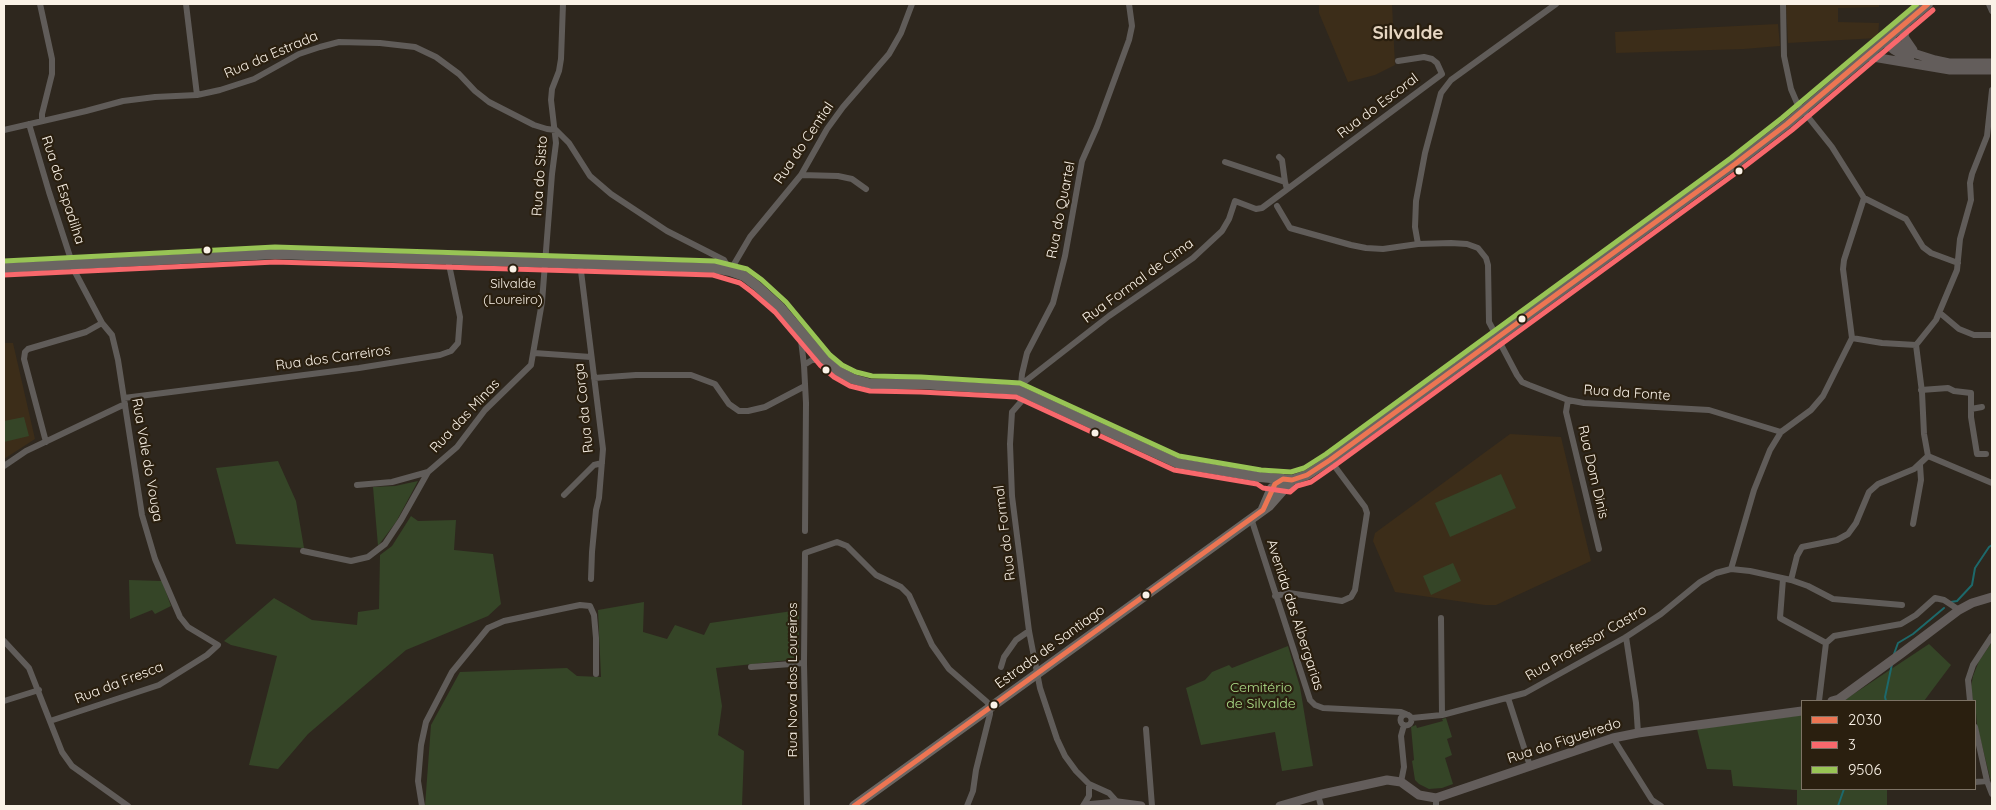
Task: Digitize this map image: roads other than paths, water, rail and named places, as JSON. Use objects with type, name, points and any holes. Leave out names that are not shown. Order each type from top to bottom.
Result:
[{"type":"main road","points":[[4,268],[275,254],[714,268],[744,276],[757,286],[780,307],[825,360],[838,371],[853,379],[871,384],[921,384],[1023,389],[1177,463],[1276,481],[1307,476],[1735,164],[1786,124],[1928,4]]},
{"type":"main road","points":[[1906,23],[1904,37],[1919,60]]},
{"type":"main road","points":[[1888,39],[1888,44],[1894,50],[1950,70],[1992,70]]},
{"type":"main road","points":[[1867,56],[1992,63]]},
{"type":"main road","name":"Estrada de Santiago","points":[[854,806],[1263,510],[1273,496],[1276,481]]},
{"type":"main road","points":[[1833,700],[1902,653],[1959,610],[1972,603],[1992,597]]},
{"type":"main road","name":"Rua do Figueiredo","points":[[1401,782],[1436,802],[1530,766],[1613,738],[1801,711]]},
{"type":"main road","points":[[1280,806],[1318,795],[1387,780],[1401,782]]},
{"type":"main road","points":[[1084,806],[1118,803],[1141,806]]},
{"type":"street","points":[[40,4],[52,59],[52,74],[42,120]]},
{"type":"street","points":[[186,4],[197,95]]},
{"type":"street","name":"Rua do Sisto","points":[[546,262],[556,130],[551,112],[551,100],[552,89],[559,71],[561,59],[563,4]]},
{"type":"street","name":"Rua do Cential","points":[[730,271],[750,237],[801,175],[843,107],[889,54],[901,33],[912,4]]},
{"type":"street","name":"Rua do Quartel","points":[[1023,389],[1022,374],[1027,353],[1053,303],[1065,256],[1082,161],[1097,128],[1129,40],[1132,26],[1129,4]]},
{"type":"street","points":[[1418,244],[1415,215],[1420,180],[1438,102],[1444,87],[1462,71],[1556,4]]},
{"type":"street","points":[[1783,4],[1784,56],[1791,89],[1801,110],[1832,147],[1864,198],[1906,219],[1923,247],[1931,253],[1958,262]]},
{"type":"street","points":[[1989,4],[1992,11]]},
{"type":"street","name":"Rua da Estrada","points":[[4,130],[123,101],[155,96],[197,95],[220,90],[254,79],[299,54],[339,42],[380,43],[415,47],[436,57],[459,74],[475,91],[489,102],[534,125],[547,130],[556,130]]},
{"type":"street","name":"Rua do Escoral","points":[[1256,210],[1262,208],[1286,186],[1442,74],[1432,59],[1424,57],[1398,61]]},
{"type":"street","points":[[1928,456],[1924,434],[1916,345],[1940,312],[1957,270],[1960,239],[1971,200],[1970,183],[1972,174],[1987,136],[1992,90]]},
{"type":"street","name":"Rua do Espadilha","points":[[29,124],[49,192],[74,264]]},
{"type":"street","points":[[556,130],[569,143],[590,176],[611,194],[667,231],[718,256],[724,260],[730,271]]},
{"type":"street","points":[[1279,157],[1282,160],[1286,186]]},
{"type":"street","points":[[1225,162],[1286,186]]},
{"type":"street","points":[[801,175],[838,176],[852,179],[866,189]]},
{"type":"street","points":[[1864,198],[1844,260],[1843,269],[1852,338],[1823,396],[1811,410],[1781,432],[1770,450],[1754,490],[1731,569],[1791,580],[1808,586],[1833,600],[1902,605]]},
{"type":"street","name":"Rua Formal de Cima","points":[[1023,389],[1109,316],[1193,258],[1222,231],[1229,219],[1235,201],[1256,210]]},
{"type":"street","name":"Rua da Fonte","points":[[1278,206],[1288,225],[1295,230],[1366,248],[1402,247],[1418,244],[1467,244],[1478,248],[1488,265],[1490,275],[1488,290],[1489,322],[1522,382],[1568,400],[1607,406],[1709,410],[1781,432]]},
{"type":"street","name":"Rua dos Carreiros","points":[[4,466],[26,451],[124,401],[359,368],[440,355],[451,351],[458,343],[460,317],[448,260]]},
{"type":"street","name":"Rua das Minas","points":[[304,551],[351,561],[368,558],[384,544],[401,520],[428,472],[456,447],[485,410],[521,377],[531,365],[542,302],[546,262]]},
{"type":"street","name":"Rua Vale do Vouga","points":[[74,264],[76,272],[102,323],[112,335],[142,515],[155,559],[180,617],[188,628],[218,645]]},
{"type":"street","name":"Rua da Corga","points":[[580,264],[603,449],[600,498],[596,510],[591,579]]},
{"type":"street","points":[[1940,312],[1959,329],[1974,335],[1992,335]]},
{"type":"street","points":[[46,442],[24,359],[25,352],[28,349],[86,332],[102,323]]},
{"type":"street","points":[[799,330],[805,386],[805,531]]},
{"type":"street","points":[[1852,338],[1882,343],[1916,345]]},
{"type":"street","points":[[534,353],[591,357]]},
{"type":"street","points":[[804,365],[812,360],[825,360]]},
{"type":"street","points":[[594,378],[636,374],[691,374],[715,384],[729,404],[739,411],[765,407],[805,386]]},
{"type":"street","points":[[1921,390],[1948,388],[1954,391],[1971,393],[1971,409],[1977,454],[1986,454]]},
{"type":"street","name":"Rua do Formal","points":[[1023,389],[1012,412],[1010,444],[1012,496],[1029,631],[1044,701],[1057,739],[1076,771],[1089,784]]},
{"type":"street","name":"Rua Dom Dinis","points":[[1568,400],[1566,412],[1599,549]]},
{"type":"street","points":[[1971,409],[1982,407]]},
{"type":"street","points":[[1791,580],[1796,556],[1802,547],[1837,540],[1848,534],[1856,523],[1869,492],[1878,484],[1920,465],[1928,456]]},
{"type":"street","points":[[1928,456],[1992,483]]},
{"type":"street","points":[[1275,596],[1290,593],[1342,600],[1351,597],[1356,590],[1367,513],[1365,507],[1330,460]]},
{"type":"street","points":[[564,495],[594,465],[602,463]]},
{"type":"street","points":[[1913,524],[1920,480],[1920,465]]},
{"type":"street","name":"Rua das Minas","points":[[357,485],[392,482],[428,472]]},
{"type":"street","name":"Avenida das Albergarias","points":[[1251,518],[1310,700],[1315,705],[1323,708],[1401,712],[1409,716]]},
{"type":"street","name":"Rua Nova dos Loureiros","points":[[807,806],[804,663],[805,553],[831,543],[843,543],[876,575],[901,587],[909,595],[932,644],[949,669],[987,702],[990,708]]},
{"type":"street","name":"Rua Professor Castro","points":[[1409,716],[1442,715],[1524,693],[1626,637],[1661,614],[1700,582],[1731,569]]},
{"type":"street","points":[[1783,578],[1780,618],[1826,643]]},
{"type":"street","points":[[1820,700],[1826,643],[1834,636],[1901,624],[1916,615],[1935,598],[1944,600],[1959,610]]},
{"type":"street","points":[[422,806],[418,781],[421,745],[426,722],[452,672],[488,628],[504,621],[580,605],[590,606],[594,615],[596,630],[596,674]]},
{"type":"street","points":[[1441,618],[1442,715]]},
{"type":"street","points":[[1001,666],[1004,657],[1016,640],[1029,631]]},
{"type":"street","points":[[1970,700],[1968,680],[1973,665],[1992,636]]},
{"type":"street","points":[[1626,637],[1636,703],[1638,733]]},
{"type":"street","points":[[4,641],[29,668],[62,752],[72,766],[126,806]]},
{"type":"street","name":"Rua da Fresca","points":[[50,721],[159,684],[207,655],[218,645]]},
{"type":"street","points":[[751,666],[804,663]]},
{"type":"street","points":[[4,701],[39,690]]},
{"type":"street","points":[[1508,698],[1530,766]]},
{"type":"street","points":[[967,806],[990,708]]},
{"type":"street","name":"Avenida das Albergarias","points":[[1387,712],[1402,723]]},
{"type":"street","points":[[1401,782],[1404,767],[1402,736],[1402,723],[1402,717],[1409,716],[1411,724],[1402,723]]},
{"type":"street","points":[[1146,729],[1152,806]]},
{"type":"street","points":[[1976,732],[1987,781],[1992,794]]},
{"type":"street","points":[[1613,738],[1652,800],[1661,806]]},
{"type":"street","points":[[1976,782],[1987,781]]},
{"type":"street","points":[[1084,806],[1089,796],[1089,784],[1109,793],[1118,803]]},
{"type":"street","points":[[1318,795],[1321,806]]},
{"type":"waterway","points":[[1951,602],[1957,601],[1972,585],[1975,568],[1992,545]]},
{"type":"waterway","points":[[1894,654],[1898,643],[1913,634],[1944,608]]},
{"type":"waterway","points":[[1886,700],[1892,664]]},
{"type":"waterway","points":[[1838,806],[1844,790]]},
{"type":"place","name":"Silvalde (Loureiro)","points":[[513,269]]},
{"type":"district","name":"Silvalde","points":[[1408,33]]},
{"type":"park label","name":"Cemitério de Silvalde","points":[[1261,696]]}]
